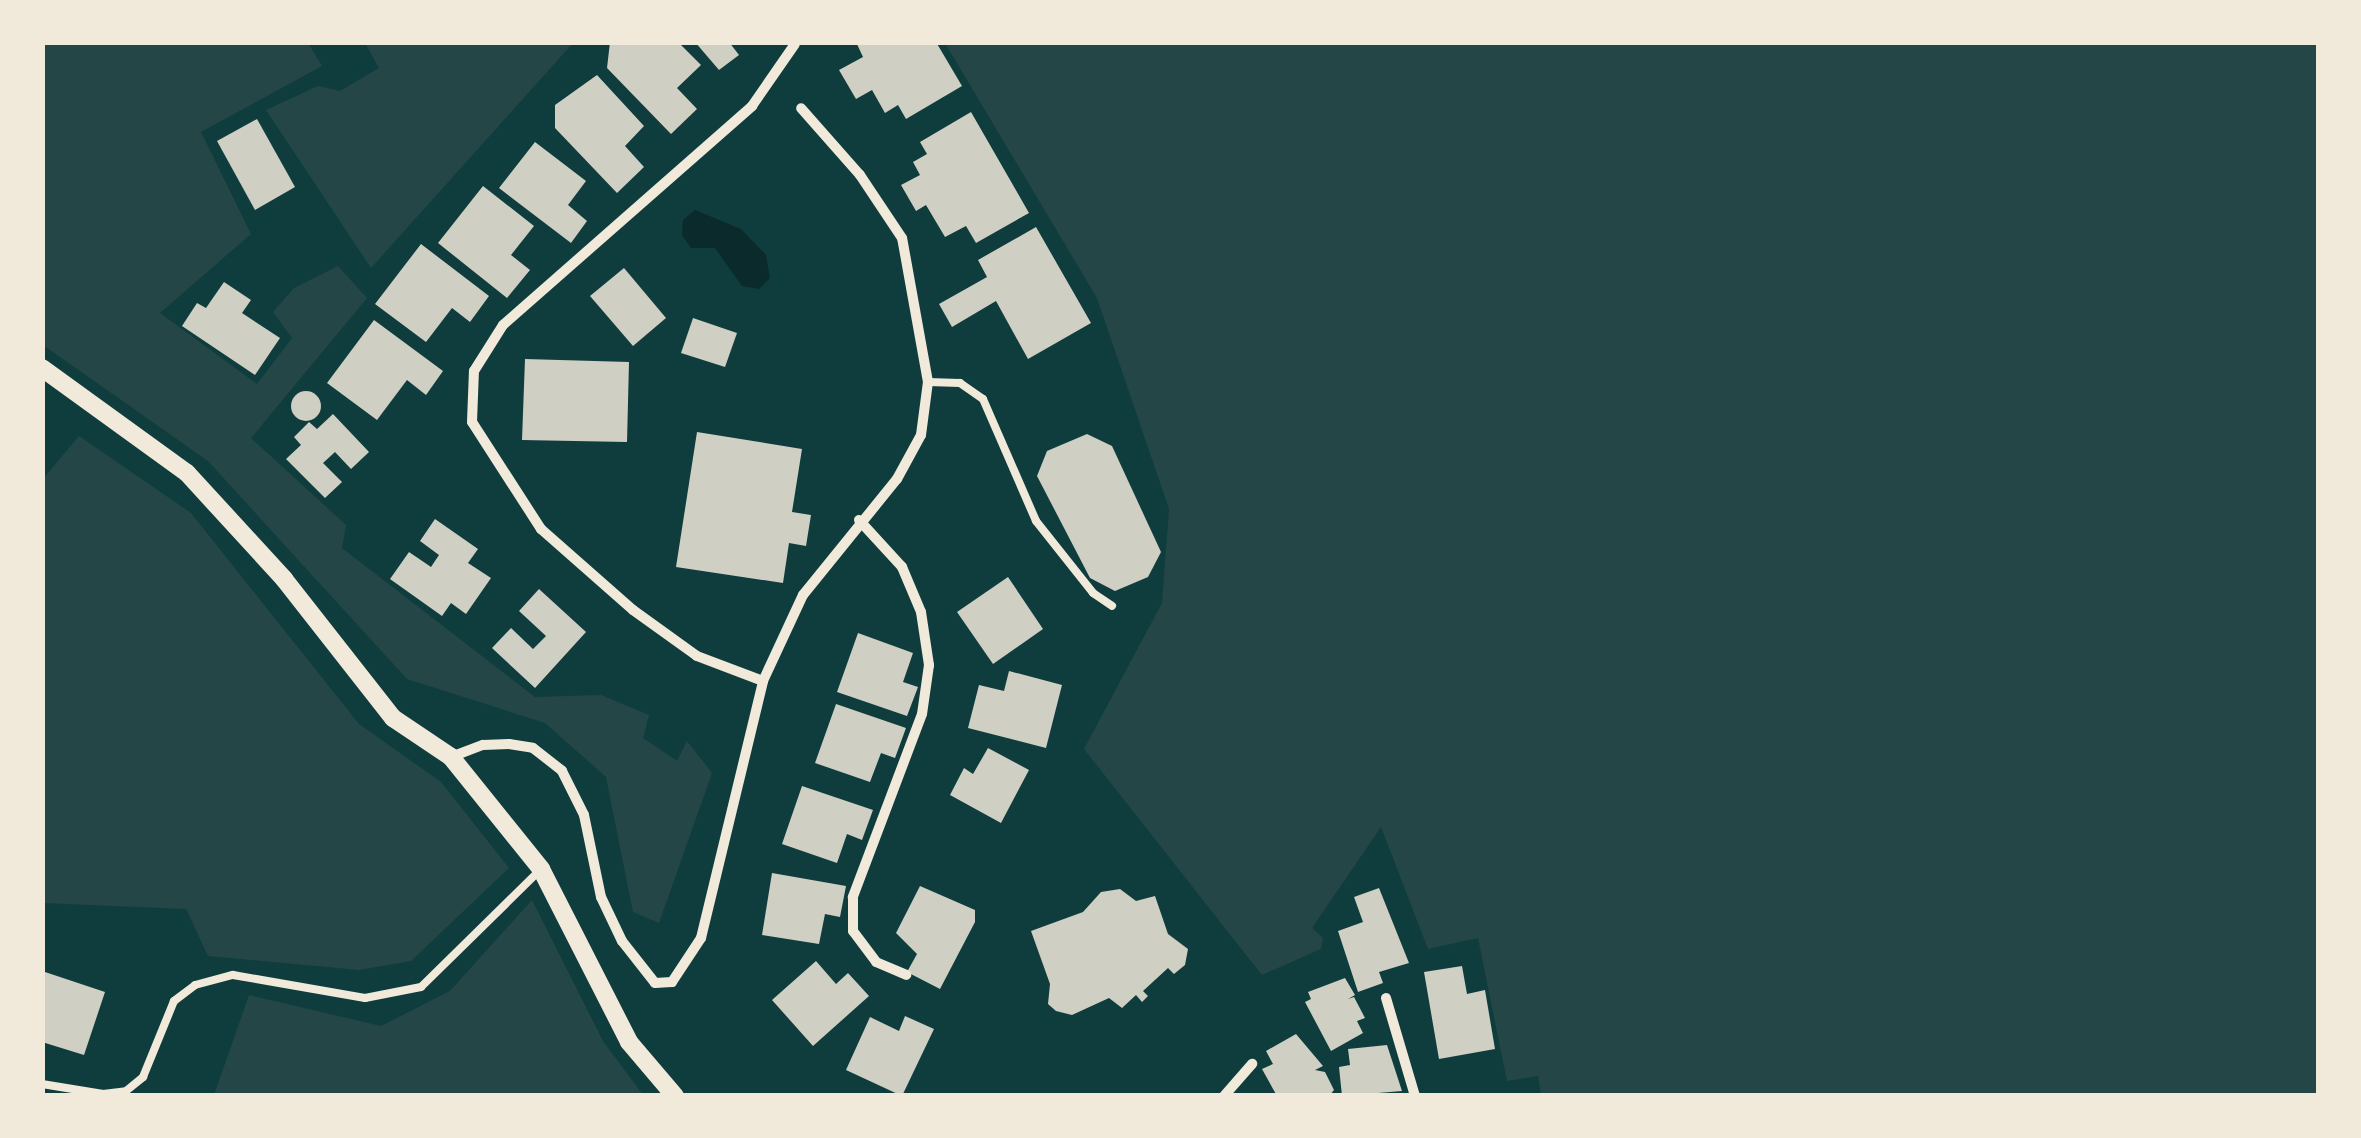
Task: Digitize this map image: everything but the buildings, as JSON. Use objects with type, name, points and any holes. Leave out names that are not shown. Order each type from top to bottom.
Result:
[{"type":"street","points":[[763,682],[697,656],[632,610],[541,529],[472,422],[474,371],[502,326],[752,106],[795,44]]},
{"type":"street","points":[[451,756],[483,744],[509,744],[533,748],[562,772],[584,815],[601,896],[622,941],[655,983],[672,982],[701,938],[763,682],[803,594],[858,520],[896,479],[921,435],[928,382],[902,238],[860,174],[801,108]]},
{"type":"street","points":[[42,368],[187,473],[284,579],[393,718],[451,756],[541,868],[628,1042],[675,1096]]},
{"type":"street","points":[[858,520],[902,567],[921,612],[929,665],[922,714],[853,897],[853,931],[876,962],[906,975]]},
{"type":"street","points":[[1386,998],[1415,1096]]},
{"type":"street","points":[[1224,1096],[1252,1064]]},
{"type":"lane","points":[[928,382],[960,382],[982,399],[1036,520],[1094,593],[1112,606]]},
{"type":"lane","points":[[42,1084],[126,1091],[143,1077],[174,1001],[195,985],[234,975],[364,998],[421,987],[541,868]]},
{"type":"shaded area","points":[[43,42],[308,43],[322,66],[201,132],[251,234],[160,313],[257,384],[292,338],[273,312],[294,288],[338,266],[367,298],[251,438],[346,525],[342,548],[535,697],[601,695],[649,715],[643,738],[677,761],[687,741],[712,773],[659,923],[633,912],[606,777],[545,723],[407,679],[208,461],[43,345]]},
{"type":"shaded area","points":[[365,43],[573,43],[371,268],[266,110],[318,86],[340,91],[379,68]]},
{"type":"shaded area","points":[[945,43],[2318,43],[2318,1095],[1541,1095],[1538,1076],[1507,1081],[1478,938],[1428,949],[1381,827],[1312,928],[1323,938],[1321,949],[1262,975],[1084,749],[1162,603],[1169,509],[1097,298]]},
{"type":"shaded area","points":[[695,210],[741,229],[766,255],[770,278],[759,289],[742,286],[715,248],[691,248],[682,235],[683,220]]},
{"type":"shaded area","points":[[79,436],[191,513],[359,724],[441,782],[509,868],[411,961],[359,970],[208,956],[186,909],[43,903],[43,479]]},
{"type":"shaded area","points":[[532,900],[603,1041],[643,1095],[214,1095],[249,995],[381,1026],[450,991]]}]
